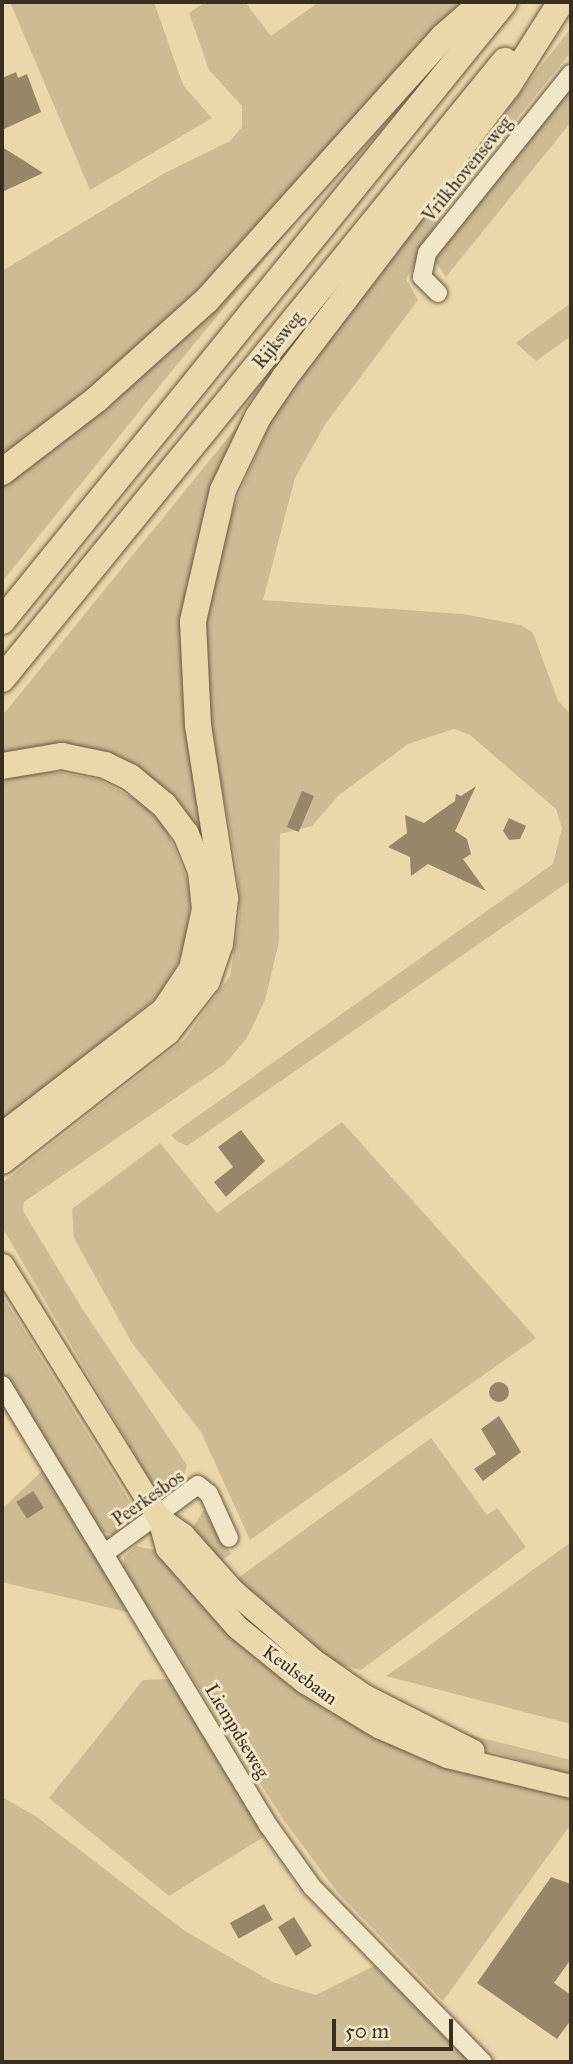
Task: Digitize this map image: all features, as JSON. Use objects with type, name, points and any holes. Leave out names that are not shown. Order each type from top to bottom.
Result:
[{"type":"highway","points":[[2,472],[97,398],[207,300],[443,37],[483,2]]},
{"type":"highway","name":"Rijksweg","points":[[2,621],[504,2]]},
{"type":"highway","name":"Rijksweg","points":[[2,678],[554,2]]},
{"type":"highway","points":[[2,1161],[166,1032],[206,981],[220,944],[225,898],[198,725],[193,621],[223,490],[258,417],[285,377],[507,87],[561,2]]},
{"type":"highway","points":[[2,765],[39,757],[85,759],[140,784],[186,834],[201,871],[205,909],[192,969],[164,1011],[2,1136]]},
{"type":"main road","name":"Keulsebaan","points":[[2,1265],[159,1518],[183,1535],[240,1597],[321,1666],[493,1764],[571,1786]]},
{"type":"street","name":"Vrilkhovenseweg","points":[[438,293],[422,276],[427,253],[571,74]]},
{"type":"street","name":"Liempdseweg","points":[[2,1385],[268,1825],[312,1887],[483,2062]]},
{"type":"street","name":"Peerkesbos","points":[[105,1553],[159,1518],[198,1485],[209,1494],[229,1538]]},
{"type":"shaded area","points":[[10,2],[154,2],[183,85],[212,118],[90,190]]},
{"type":"shaded area","points":[[205,2],[245,2],[271,36],[319,2],[484,2],[282,218],[2,466],[2,271],[165,173],[230,141],[242,127],[242,106],[209,70],[189,13]]},
{"type":"shaded area","points":[[571,28],[571,52],[449,202],[406,279],[418,300],[326,423],[295,478],[263,600],[463,614],[521,625],[533,633],[558,701],[571,714],[571,880],[187,1146],[177,1141],[171,1135],[553,864],[562,828],[556,809],[470,735],[454,729],[408,744],[339,795],[312,826],[280,834],[279,942],[265,1000],[247,1038],[225,1064],[24,1202],[23,1211],[83,1310],[187,1465],[182,1484],[172,1492],[154,1487],[2,1227],[2,1183],[184,1040],[230,976],[240,914],[237,866],[212,736],[205,645],[209,594],[233,509],[276,409],[300,373]]},
{"type":"shaded area","points":[[571,80],[571,122],[446,277],[435,261],[442,245]]},
{"type":"shaded area","points":[[329,181],[166,378],[2,582],[2,480]]},
{"type":"shaded area","points":[[571,303],[571,336],[536,361],[516,343]]},
{"type":"shaded area","points":[[248,413],[192,588],[216,870],[154,783],[2,758],[2,716]]},
{"type":"shaded area","points":[[61,772],[99,780],[139,801],[165,826],[190,887],[189,922],[181,956],[160,995],[2,1123],[2,783],[19,774]]},
{"type":"shaded area","points":[[342,1122],[536,1338],[250,1540],[201,1432],[132,1343],[74,1238],[72,1209],[160,1143],[217,1213]]},
{"type":"shaded area","points":[[2,1295],[133,1507],[132,1525],[118,1536],[100,1531],[2,1374]]},
{"type":"shaded area","points":[[431,1438],[487,1515],[497,1508],[526,1547],[361,1670],[322,1660],[231,1583]]},
{"type":"shaded area","points":[[43,1470],[131,1613],[2,1582],[2,1509]]},
{"type":"shaded area","points":[[204,1510],[231,1554],[215,1565],[189,1533]]},
{"type":"shaded area","points":[[571,1542],[571,1724],[386,1676],[415,1656]]},
{"type":"shaded area","points":[[136,1546],[159,1551],[212,1612],[516,1783],[571,1797],[571,1824],[443,2001],[338,1893],[283,1819],[123,1569],[124,1557]]},
{"type":"shaded area","points":[[169,1679],[265,1836],[169,1896],[49,1798],[143,1680]]},
{"type":"shaded area","points":[[429,1725],[571,1760],[571,1775],[474,1746]]},
{"type":"shaded area","points":[[2,1797],[37,1817],[185,1931],[272,1982],[316,1995],[374,1966],[471,2062],[2,2062]]},
{"type":"building","points":[[16,72],[18,78],[27,74],[41,112],[2,130],[2,78]]},
{"type":"building","points":[[2,147],[23,160],[43,173],[2,192]]},
{"type":"building","points":[[476,786],[455,831],[467,839],[471,854],[463,859],[486,891],[428,864],[411,876],[410,857],[388,847],[407,833],[405,815],[424,823],[455,801],[456,794],[461,796]]},
{"type":"building","points":[[302,791],[314,796],[299,832],[287,827]]},
{"type":"building","points":[[509,818],[526,826],[520,839],[509,840],[503,831]]},
{"type":"building","points":[[241,1130],[265,1161],[226,1197],[214,1182],[233,1167],[218,1147]]},
{"type":"building","points":[[499,1382],[506,1385],[509,1392],[506,1399],[499,1402],[492,1399],[489,1392],[492,1385]]},
{"type":"building","points":[[499,1416],[521,1452],[483,1481],[474,1469],[496,1454],[481,1429]]},
{"type":"building","points":[[33,1491],[44,1508],[27,1519],[16,1502]]},
{"type":"building","points":[[551,1877],[571,1884],[571,1959],[554,1983],[571,1995],[571,2020],[557,2039],[477,1983]]},
{"type":"building","points":[[264,1904],[273,1920],[239,1939],[230,1923]]},
{"type":"building","points":[[294,1917],[312,1946],[296,1956],[278,1927]]}]
